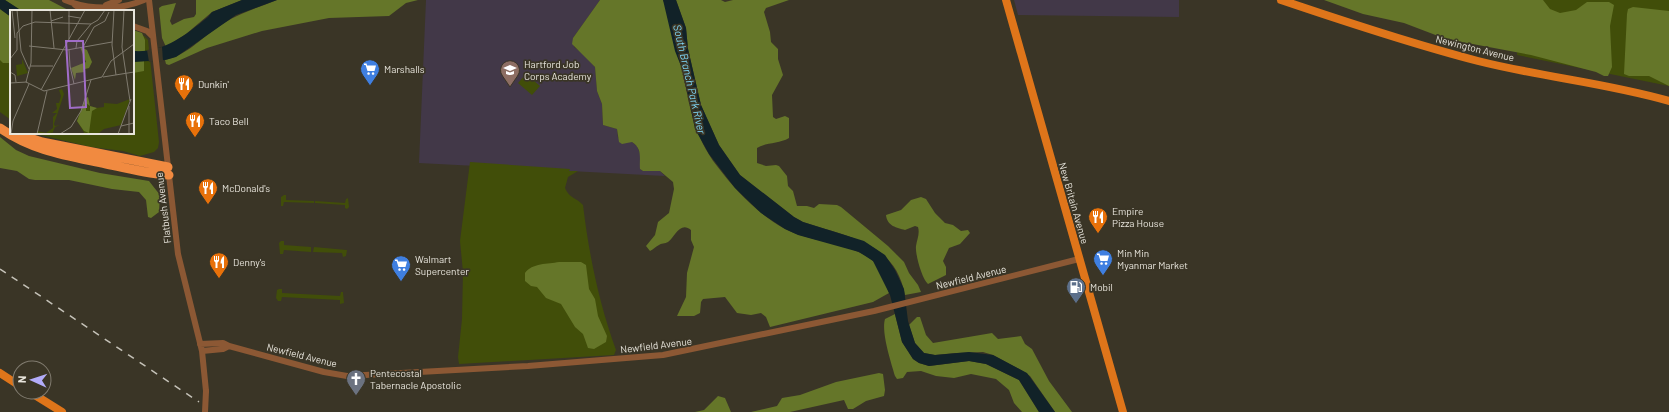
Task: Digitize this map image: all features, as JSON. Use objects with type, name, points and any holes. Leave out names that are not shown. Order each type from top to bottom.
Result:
[{"type":"highway","points":[[0,121],[10,128]]},
{"type":"highway","points":[[0,128],[10,134]]},
{"type":"highway","points":[[10,134],[24,142],[48,151],[168,171]]},
{"type":"highway","points":[[21,134],[42,142],[168,171]]},
{"type":"main road","name":"New Britain Avenue","points":[[1006,0],[1123,412]]},
{"type":"main road","name":"Newington Avenue","points":[[1281,0],[1428,47],[1478,61],[1616,88],[1669,101]]},
{"type":"main road","points":[[0,373],[12,381]]},
{"type":"main road","points":[[43,400],[62,412]]},
{"type":"street","points":[[65,0],[82,10]]},
{"type":"street","points":[[103,6],[119,0]]},
{"type":"street","points":[[72,3],[123,6],[144,0]]},
{"type":"street","name":"Flatbush Avenue","points":[[149,0],[178,254],[202,352],[206,392],[205,412]]},
{"type":"street","points":[[134,26],[147,31],[153,38]]},
{"type":"street","name":"Newfield Avenue","points":[[200,344],[223,342],[229,346],[340,375],[460,370],[663,356],[885,309],[1079,259]]},
{"type":"street","name":"Newfield Avenue","points":[[202,352],[223,349],[229,346]]},
{"type":"shaded area","name":"Hartford Job Corps Academy","points":[[426,0],[600,0],[573,38],[574,47],[595,67],[597,91],[602,104],[603,125],[617,129],[618,138],[632,142],[637,146],[641,156],[640,169],[643,171],[660,171],[665,176],[419,163]]},
{"type":"shaded area","points":[[1014,0],[1179,0],[1179,17],[1018,15]]},
{"type":"green space","points":[[0,0],[44,0],[60,10],[10,10],[10,119],[0,112]]},
{"type":"green space","points":[[5,0],[49,0],[68,10],[20,10]]},
{"type":"green space","points":[[196,0],[242,0],[212,12],[186,34],[166,47],[162,38],[159,8],[176,3],[170,21],[172,25],[184,19],[194,17],[196,14]]},
{"type":"green space","points":[[277,0],[418,0],[406,3],[389,16],[329,18],[262,31],[207,48],[169,65],[166,64],[165,60],[187,51],[225,22]]},
{"type":"green space","points":[[600,0],[663,0],[682,69],[694,121],[703,144],[717,166],[756,209],[775,223],[785,229],[806,237],[843,246],[865,255],[876,264],[881,272],[889,293],[873,302],[770,327],[766,317],[761,313],[751,315],[737,313],[725,297],[703,299],[701,302],[700,313],[694,316],[677,316],[686,297],[687,273],[694,247],[691,240],[691,230],[684,227],[678,231],[671,240],[660,244],[650,251],[646,246],[655,235],[658,222],[669,213],[674,189],[673,182],[660,171],[643,171],[640,169],[640,154],[638,148],[632,142],[622,144],[619,142],[617,129],[603,125],[602,104],[597,91],[595,67],[572,44],[573,38]]},
{"type":"green space","points":[[676,0],[721,0],[725,2],[733,0],[789,0],[766,8],[764,12],[770,32],[771,42],[778,49],[778,59],[783,75],[772,95],[773,117],[776,119],[785,116],[789,118],[789,138],[757,148],[757,163],[766,166],[779,166],[787,176],[788,186],[793,191],[797,206],[814,208],[819,204],[837,205],[841,207],[888,246],[904,262],[921,292],[905,295],[900,277],[891,263],[880,252],[852,237],[803,222],[794,217],[740,175],[719,145],[701,105],[688,49],[686,28]]},
{"type":"green space","points":[[1324,0],[1543,0],[1550,9],[1560,13],[1576,10],[1587,2],[1609,2],[1614,5],[1610,26],[1612,67],[1608,76],[1604,76],[1596,72],[1531,55],[1446,39],[1404,23],[1363,14]]},
{"type":"green space","points":[[1521,0],[1669,0],[1669,86],[1517,55]]},
{"type":"green space","points":[[1633,7],[1669,11],[1669,86],[1649,76],[1629,76],[1624,74],[1627,14],[1628,9]]},
{"type":"green space","points":[[0,9],[10,16],[10,63],[3,63],[0,60]]},
{"type":"green space","points":[[134,30],[142,33],[145,40],[145,52],[134,51]]},
{"type":"green space","points":[[134,35],[144,36],[148,40],[159,142],[158,148],[154,152],[140,156],[123,151],[91,147],[36,134],[134,134]]},
{"type":"green space","points":[[144,61],[144,71],[134,73],[134,62]]},
{"type":"green space","points":[[526,74],[540,86],[532,95],[518,83]]},
{"type":"green space","points":[[0,137],[16,150],[29,156],[100,173],[149,181],[160,195],[159,212],[151,218],[148,217],[146,200],[139,192],[112,189],[69,180],[29,179],[17,171],[0,168]]},
{"type":"green space","points":[[470,162],[570,169],[569,171],[578,171],[568,177],[565,188],[571,196],[583,205],[595,279],[616,350],[614,355],[459,364],[458,357],[462,319],[463,272],[460,241]]},
{"type":"green space","points":[[286,195],[286,200],[314,201],[314,203],[284,202],[283,206],[281,206],[281,197]]},
{"type":"green space","points":[[921,197],[926,199],[935,213],[945,223],[953,225],[961,231],[968,230],[970,233],[960,244],[949,248],[943,261],[946,267],[946,275],[928,284],[921,272],[917,255],[916,246],[919,234],[918,227],[915,226],[905,230],[896,227],[888,222],[886,215],[901,210],[911,200]]},
{"type":"green space","points":[[348,198],[349,207],[347,209],[345,208],[345,205],[315,203],[315,201],[345,203],[346,199]]},
{"type":"green space","points":[[284,241],[284,245],[311,247],[311,252],[284,250],[283,254],[280,254],[279,243]]},
{"type":"green space","points":[[314,247],[347,250],[346,256],[343,257],[342,253],[313,252]]},
{"type":"green space","points":[[581,262],[586,265],[589,289],[595,299],[598,316],[607,336],[606,342],[594,349],[588,348],[583,334],[575,327],[561,304],[546,298],[537,287],[531,286],[525,281],[525,273],[532,267],[540,264]]},
{"type":"green space","points":[[282,289],[282,293],[340,296],[341,292],[343,292],[344,303],[340,304],[340,300],[282,297],[281,301],[278,301],[276,298],[277,290]]},
{"type":"green space","points":[[895,314],[902,342],[913,359],[919,363],[929,366],[969,361],[986,364],[1019,380],[1039,412],[1022,412],[1014,403],[1009,390],[996,379],[971,374],[954,378],[936,376],[921,371],[907,372],[903,378],[897,379],[889,355],[884,331],[885,319]]},
{"type":"green space","points":[[917,317],[920,317],[926,335],[933,343],[992,333],[998,339],[1021,336],[1025,344],[1032,349],[1049,381],[1072,412],[1055,412],[1030,376],[993,355],[983,352],[935,355],[924,353],[915,343],[909,325]]},
{"type":"green space","points":[[879,373],[883,374],[885,390],[884,396],[866,401],[853,409],[848,409],[844,400],[790,412],[751,412],[777,406],[782,398],[800,395],[836,382]]},
{"type":"green space","points":[[718,396],[725,398],[731,412],[695,412],[704,410]]},
{"type":"water","points":[[0,0],[5,0],[20,10],[10,10],[10,16],[0,9]]},
{"type":"water","points":[[242,0],[277,0],[236,15],[176,57],[165,60],[134,62],[134,51],[154,49],[173,42],[199,24],[212,12]]},
{"type":"water","name":"South Branch Park River","points":[[663,0],[676,0],[686,28],[688,49],[701,105],[719,145],[740,175],[794,217],[803,222],[864,241],[885,255],[895,270],[904,289],[908,321],[915,343],[924,353],[935,355],[969,352],[993,355],[1027,373],[1055,412],[1039,412],[1019,380],[986,364],[969,361],[929,366],[919,363],[913,359],[902,342],[890,295],[873,261],[859,252],[798,235],[785,229],[761,213],[735,188],[709,154],[695,129],[683,71],[675,51]]},
{"type":"pier","points":[[162,47],[163,61],[149,62],[147,50]]},
{"type":"railway","points":[[0,269],[199,402]]},
{"type":"place","name":"Marshalls","points":[[370,86]]},
{"type":"place","name":"Hartford Job Corps Academy","points":[[510,87]]},
{"type":"place","name":"Dunkin'","points":[[184,101]]},
{"type":"place","name":"Taco Bell","points":[[195,138]]},
{"type":"place","name":"McDonald's","points":[[208,205]]},
{"type":"place","name":"Empire Pizza House","points":[[1098,234]]},
{"type":"place","name":"Min Min Myanmar Market","points":[[1103,276]]},
{"type":"place","name":"Denny's","points":[[219,279]]},
{"type":"place","name":"Walmart Supercenter","points":[[401,282]]},
{"type":"place","name":"Mobil","points":[[1076,304]]},
{"type":"place","name":"Pentecostal Tabernacle Apostolic","points":[[356,396]]}]
